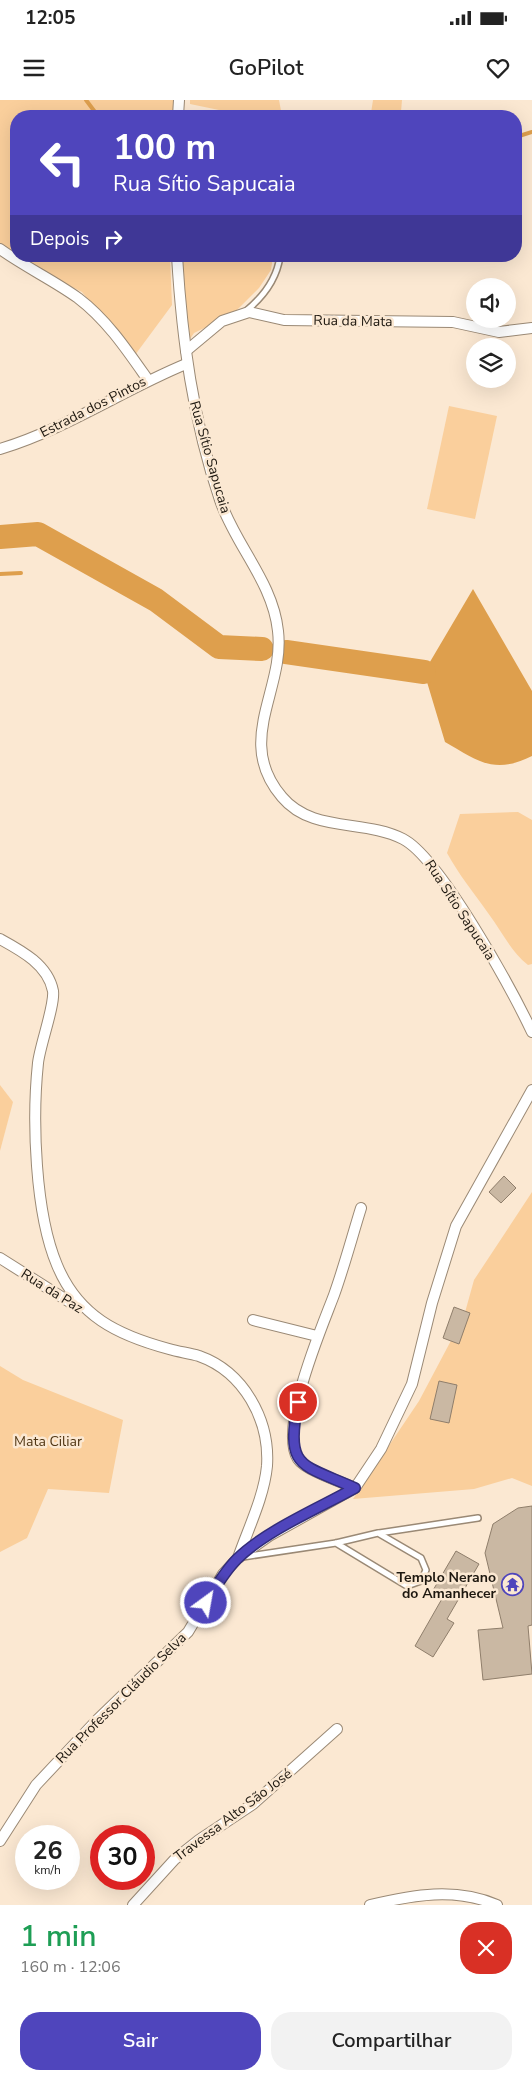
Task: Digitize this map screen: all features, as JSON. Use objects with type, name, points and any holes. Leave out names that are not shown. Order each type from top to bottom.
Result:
[{"type":"street","points":[[19,262],[77,297],[97,314],[118,337],[148,380]]},
{"type":"street","points":[[178,262],[186,364]]},
{"type":"street","name":"Rua da Mata","points":[[186,351],[222,322],[249,312],[284,320],[453,322],[499,332],[532,328]]},
{"type":"street","name":"Estrada dos Pintos","points":[[0,449],[65,424],[148,380],[186,364]]},
{"type":"street","name":"Rua Sítio Sapucaia","points":[[186,364],[195,408],[220,501],[233,531],[262,578],[274,608],[278,632],[277,662],[260,733],[262,757],[269,778],[296,811],[317,820],[388,832],[405,840],[420,851],[429,861],[464,914],[510,989],[532,1032]]},
{"type":"street","points":[[0,939],[36,962],[48,978],[53,993],[38,1064],[36,1133],[40,1190],[48,1236],[65,1283],[79,1304],[104,1323],[168,1349],[199,1356],[220,1366],[249,1395],[260,1418],[266,1442],[267,1467],[238,1558]]},
{"type":"street","name":"Rua Professor Cláudio Selva","points":[[0,1841],[36,1785],[98,1719],[188,1632],[224,1574],[238,1558],[269,1536],[355,1488],[381,1449],[412,1384],[432,1303],[456,1226],[532,1090]]},
{"type":"street","points":[[355,1488],[305,1465],[297,1457],[293,1446],[295,1418],[301,1386],[317,1336],[334,1296],[361,1208]]},
{"type":"street","name":"Rua da Paz","points":[[0,1258],[104,1323]]},
{"type":"street","points":[[253,1320],[317,1336]]},
{"type":"street","name":"Travessa Alto São José","points":[[133,1905],[174,1859],[253,1804],[337,1729]]},
{"type":"street","points":[[370,1905],[442,1893],[479,1897],[497,1905]]},
{"type":"lane","points":[[242,315],[258,301],[269,286],[279,269],[280,262]]},
{"type":"lane","points":[[238,1558],[336,1543],[378,1533],[478,1518]]},
{"type":"lane","points":[[336,1543],[407,1586],[421,1581],[426,1570],[421,1558],[378,1533]]},
{"type":"green space","points":[[0,100],[176,100],[175,110],[10,110],[10,253],[0,244]]},
{"type":"green space","points":[[190,100],[279,100],[281,110],[219,110],[190,104]]},
{"type":"green space","points":[[373,100],[402,100],[401,110],[371,110]]},
{"type":"green space","points":[[22,262],[170,262],[172,305],[135,355],[82,292]]},
{"type":"green space","points":[[179,262],[272,262],[271,270],[259,288],[233,314],[194,333],[186,345]]},
{"type":"green space","points":[[449,406],[497,416],[475,519],[427,509]]},
{"type":"green space","points":[[518,812],[532,820],[532,964],[528,965],[511,947],[447,853],[460,814]]},
{"type":"green space","points":[[0,1085],[13,1102],[0,1151]]},
{"type":"green space","points":[[532,1192],[532,1486],[512,1478],[474,1489],[353,1499],[419,1401],[464,1316],[474,1280]]},
{"type":"green space","name":"Mata Ciliar","points":[[0,1366],[23,1380],[123,1420],[109,1493],[48,1489],[27,1538],[0,1552]]},
{"type":"shaded area","points":[[473,589],[532,691],[532,756],[519,762],[496,765],[487,763],[467,755],[445,742],[424,672]]},
{"type":"building","points":[[504,1176],[516,1188],[501,1203],[489,1192]]},
{"type":"building","points":[[454,1307],[470,1313],[459,1344],[443,1338]]},
{"type":"building","points":[[439,1381],[457,1385],[449,1423],[430,1419]]},
{"type":"building","name":"Templo Nerano do Amanhecer","points":[[532,1506],[532,1625],[528,1626],[532,1674],[483,1680],[478,1630],[503,1628],[485,1553],[493,1524],[518,1508]]},
{"type":"building","points":[[456,1551],[479,1564],[447,1619],[454,1623],[433,1657],[415,1646],[443,1597],[432,1592]]},
{"type":"waterway","points":[[86,100],[94,110]]},
{"type":"waterway","points":[[522,135],[532,132]]},
{"type":"waterway","points":[[0,537],[38,534],[156,600],[219,647],[262,649]]},
{"type":"waterway","points":[[0,574],[21,573]]},
{"type":"waterway","points":[[286,652],[424,672]]},
{"type":"place","name":"Templo Nerano do Amanhecer","points":[[512,1585]]},
{"type":"route","points":[[206,1603],[224,1574],[238,1558],[269,1536],[355,1488],[300,1462],[293,1446],[298,1402]]}]
